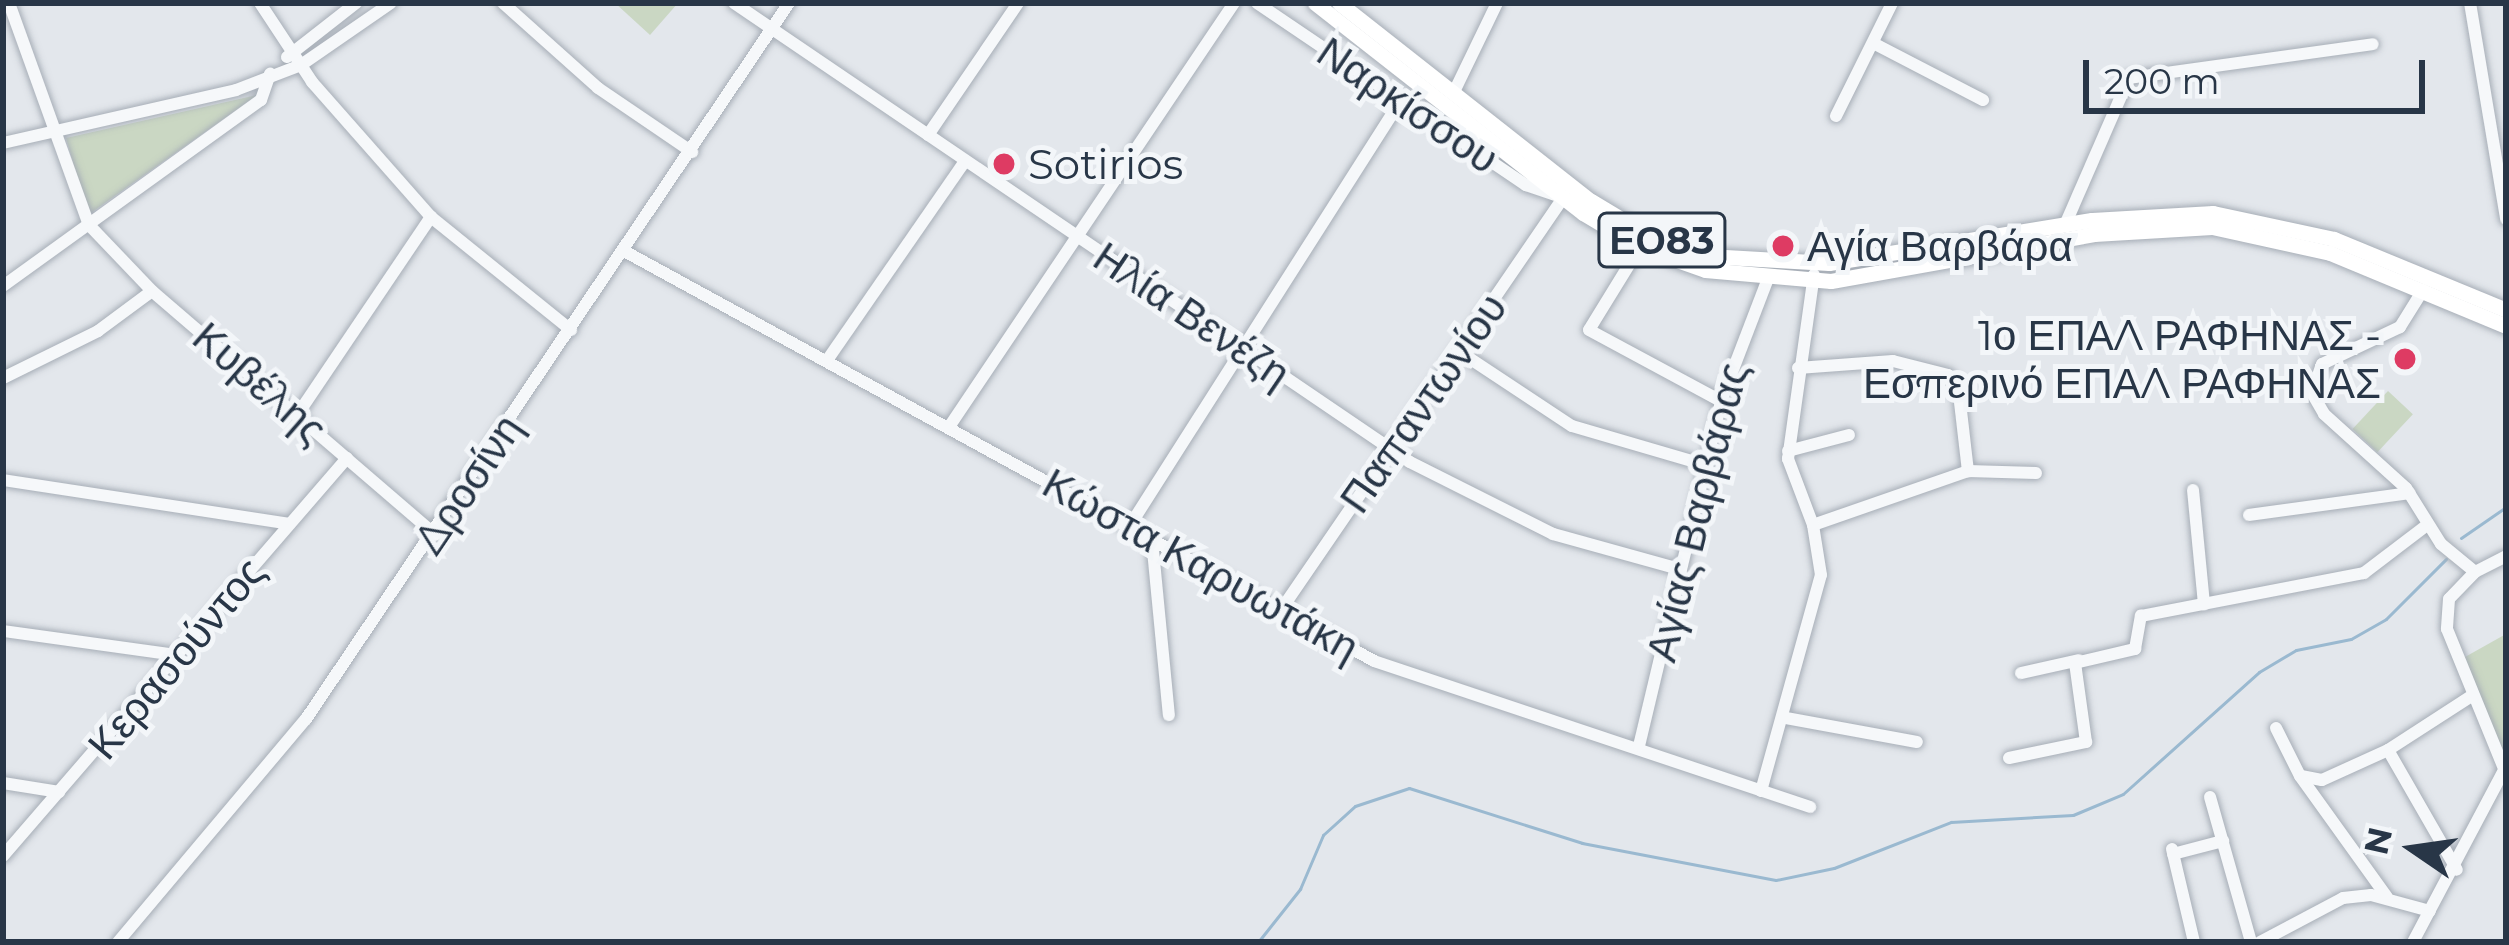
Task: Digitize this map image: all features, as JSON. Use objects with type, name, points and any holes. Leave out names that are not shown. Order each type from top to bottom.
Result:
[{"type":"main road","name":"ΕΟ83","points":[[1316,3],[1563,198],[1640,247],[1767,281],[1816,282],[2094,234],[2193,226],[2304,244],[2506,326]]},
{"type":"main road","name":"ΕΟ83","points":[[1339,3],[1646,234],[1725,259],[1810,263],[2159,213],[2247,217],[2354,246],[2506,310]]},
{"type":"street","points":[[9,3],[89,225]]},
{"type":"street","points":[[260,3],[312,82],[430,217],[571,330]]},
{"type":"street","points":[[3,286],[261,100],[291,50],[356,3]]},
{"type":"street","points":[[3,143],[221,94],[301,65],[391,3]]},
{"type":"street","points":[[503,3],[598,88],[692,152]]},
{"type":"street","name":"Ηλία Βενέζη","points":[[734,3],[1390,449],[1553,534],[1679,569]]},
{"type":"street","name":"Δροσίνη","points":[[118,942],[283,749],[436,535],[789,3]]},
{"type":"street","points":[[928,135],[1018,3]]},
{"type":"street","points":[[951,424],[1081,240],[1234,3]]},
{"type":"street","name":"Ναρκίσσου","points":[[1257,3],[1526,185],[1563,198]]},
{"type":"street","points":[[1454,94],[1497,3]]},
{"type":"street","points":[[1836,116],[1892,3]]},
{"type":"street","points":[[2470,3],[2506,220]]},
{"type":"street","points":[[1873,43],[1984,100]]},
{"type":"street","points":[[2065,225],[2129,78],[2373,44]]},
{"type":"street","points":[[1129,527],[1400,100]]},
{"type":"street","points":[[828,358],[965,160]]},
{"type":"street","name":"Παπαντωνίου","points":[[1282,608],[1563,198]]},
{"type":"street","points":[[298,414],[430,217]]},
{"type":"street","name":"Κυβέλης","points":[[89,225],[152,291],[436,535]]},
{"type":"street","points":[[1640,247],[1589,330],[1721,401]]},
{"type":"street","name":"Κώστα Καρυωτάκη","points":[[624,251],[951,424],[1374,661],[1810,807]]},
{"type":"street","points":[[1761,791],[1786,718],[1821,575],[1813,525],[1788,451],[1798,368],[1816,282],[1810,263]]},
{"type":"street","name":"Αγίας Βαρβάρας","points":[[1639,746],[1721,401],[1767,281]]},
{"type":"street","points":[[2423,290],[2400,327],[2328,360],[2313,387],[2324,414],[2410,494],[2427,525],[2475,572]]},
{"type":"street","points":[[3,378],[98,331],[152,291]]},
{"type":"street","points":[[1460,352],[1572,426],[1705,465]]},
{"type":"street","points":[[1798,368],[1893,361],[1948,375],[1958,385],[1969,471]]},
{"type":"street","points":[[1788,451],[1849,434]]},
{"type":"street","name":"Κερασούντος","points":[[3,856],[347,458]]},
{"type":"street","points":[[1813,525],[1969,471],[2036,473]]},
{"type":"street","points":[[3,480],[289,524]]},
{"type":"street","points":[[2193,490],[2204,604]]},
{"type":"street","points":[[2248,515],[2410,494]]},
{"type":"street","points":[[2021,673],[2135,650],[2141,616],[2364,573],[2427,525]]},
{"type":"street","points":[[1153,540],[1169,715]]},
{"type":"street","points":[[2413,942],[2457,870],[2505,768],[2445,613],[2475,572],[2506,556]]},
{"type":"street","points":[[3,631],[177,656]]},
{"type":"street","points":[[2009,758],[2086,742],[2074,670],[2080,660]]},
{"type":"street","points":[[2300,776],[2322,781],[2388,751],[2474,695]]},
{"type":"street","points":[[1786,718],[1917,742]]},
{"type":"street","points":[[2276,728],[2300,776],[2387,898]]},
{"type":"street","points":[[2388,751],[2457,870]]},
{"type":"street","points":[[3,783],[59,791]]},
{"type":"street","points":[[2210,797],[2255,942],[2315,906],[2387,898],[2430,910]]},
{"type":"street","points":[[2194,942],[2172,852],[2223,841]]},
{"type":"green space","points":[[615,3],[678,3],[650,35]]},
{"type":"green space","points":[[257,95],[88,215],[66,138]]},
{"type":"green space","points":[[2388,391],[2413,414],[2377,452],[2353,429]]},
{"type":"green space","points":[[2506,634],[2506,761],[2465,657]]},
{"type":"waterway","points":[[2461,538],[2506,507]]},
{"type":"waterway","points":[[1258,942],[1300,889],[1323,835],[1355,806],[1409,788],[1582,843],[1776,880],[1834,868],[1951,822],[2073,815],[2123,794],[2259,672],[2296,650],[2351,639],[2386,619],[2446,559]]},
{"type":"place","name":"Sotirios","points":[[1004,164]]},
{"type":"place","name":"Αγία Βαρβάρα","points":[[1783,246]]},
{"type":"place","name":"1ο ΕΠΑΛ ΡΑΦΗΝΑΣ - Εσπερινό ΕΠΑΛ ΡΑΦΗΝΑΣ","points":[[2405,359]]}]
